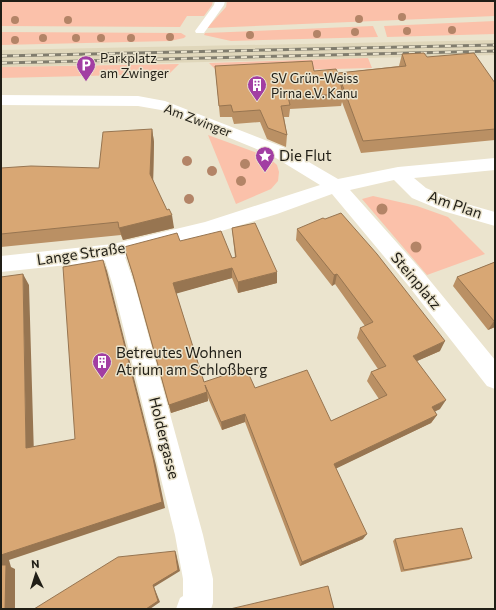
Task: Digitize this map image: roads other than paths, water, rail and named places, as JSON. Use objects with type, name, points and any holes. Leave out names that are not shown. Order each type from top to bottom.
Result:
[{"type":"street","name":"Am Zwinger","points":[[1,100],[138,101],[166,106],[277,151],[336,186]]},
{"type":"street","points":[[336,186],[398,173],[495,164]]},
{"type":"street","name":"Am Plan","points":[[398,173],[419,193],[450,206],[495,218]]},
{"type":"street","name":"Lange Straße","points":[[1,264],[113,252],[184,234],[270,209],[336,186]]},
{"type":"street","name":"Steinplatz","points":[[336,186],[415,278],[495,378]]},
{"type":"street","name":"Holdergasse","points":[[113,252],[124,286],[189,536],[198,579],[195,606]]},
{"type":"lane","points":[[200,31],[219,5],[220,1]]},
{"type":"railway","points":[[1,56],[495,45]]},
{"type":"railway","points":[[1,63],[495,51]]},
{"type":"place","name":"Parkplatz am Zwinger","points":[[86,82]]},
{"type":"place","name":"SV Grün-Weiss Pirna e.V. Kanu","points":[[257,102]]},
{"type":"place","name":"Die Flut","points":[[265,173]]},
{"type":"place","name":"Betreutes Wohnen Atrium am Schloßberg","points":[[102,379]]}]
